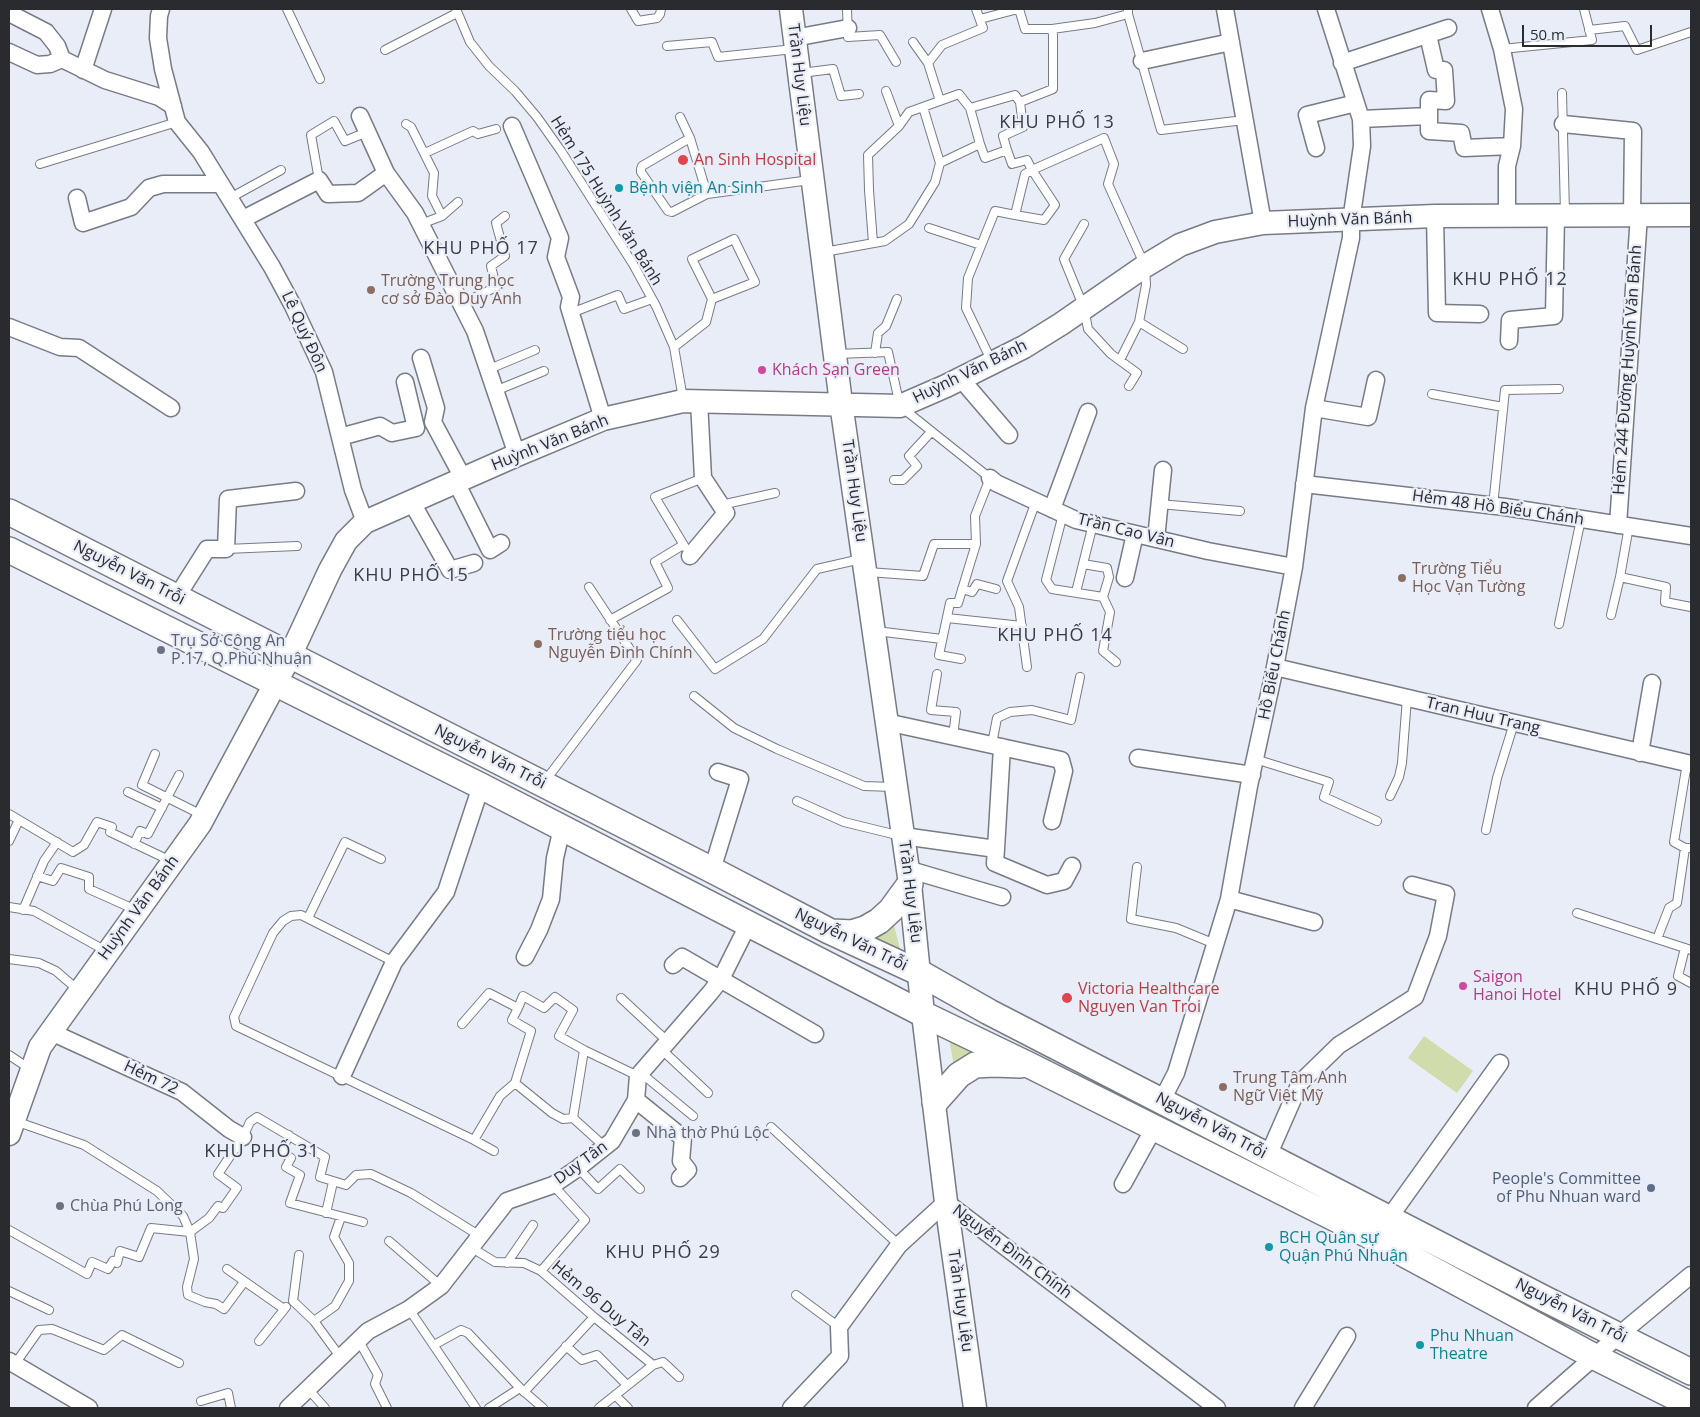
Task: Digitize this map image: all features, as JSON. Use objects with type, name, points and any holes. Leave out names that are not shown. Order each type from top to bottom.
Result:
[{"type":"main road","name":"Nguyễn Văn Trỗi","points":[[9,512],[829,931],[920,973],[989,1012],[1691,1372]]},
{"type":"main road","name":"Nguyễn Văn Trỗi","points":[[9,550],[481,786],[923,1014],[1378,1240],[1595,1357],[1691,1405]]},
{"type":"main road","points":[[829,931],[852,933],[865,929],[879,921],[892,910],[909,877]]},
{"type":"main road","points":[[935,1102],[959,1075],[975,1065],[1029,1065]]},
{"type":"main road","points":[[1378,1240],[1389,1218]]},
{"type":"street","points":[[83,70],[104,9]]},
{"type":"street","points":[[161,9],[158,38],[163,69],[175,114]]},
{"type":"street","name":"Trần Huy Liệu","points":[[791,9],[841,403],[909,877],[923,1014],[946,1202],[976,1408]]},
{"type":"street","points":[[1225,9],[1263,223]]},
{"type":"street","name":"Hồ Biểu Chánh","points":[[1162,1100],[1176,1072],[1229,899],[1294,567],[1314,408],[1351,238],[1351,221],[1362,146],[1361,119],[1326,9]]},
{"type":"street","points":[[1490,9],[1502,49],[1514,109],[1512,146],[1507,166],[1507,214]]},
{"type":"street","points":[[17,14],[46,32],[57,46],[62,60]]},
{"type":"street","points":[[795,43],[848,28]]},
{"type":"street","points":[[1342,63],[1448,28]]},
{"type":"street","points":[[1428,35],[1436,70],[1444,70],[1446,101],[1428,100],[1429,131],[1461,132],[1464,148],[1512,146]]},
{"type":"street","points":[[1142,61],[1231,42]]},
{"type":"street","points":[[9,52],[37,65],[50,64],[62,60],[105,80],[159,97],[175,114]]},
{"type":"street","points":[[1316,148],[1307,115],[1356,103]]},
{"type":"street","name":"Lê Quý Ðôn","points":[[175,114],[243,219],[293,306],[324,372],[354,490],[365,522]]},
{"type":"street","points":[[360,116],[386,173],[415,213],[474,332],[516,455]]},
{"type":"street","points":[[1361,119],[1428,116]]},
{"type":"street","name":"Hẻm 244 Đường Huỳnh Văn Bánh","points":[[1563,124],[1632,131],[1636,215],[1623,525]]},
{"type":"street","points":[[504,127],[560,238],[556,257],[571,297],[569,307],[602,419]]},
{"type":"street","points":[[243,219],[319,180],[328,194],[358,193],[386,173]]},
{"type":"street","points":[[77,198],[83,222],[131,207],[149,188],[163,184],[221,184]]},
{"type":"street","name":"Huỳnh Văn Bánh","points":[[10,1124],[40,1047],[204,815],[290,656],[330,570],[346,541],[365,522],[602,419],[691,401],[841,403],[900,406],[961,379],[1024,347],[1145,266],[1180,245],[1214,232],[1263,223],[1351,221],[1435,216],[1507,214],[1691,215]]},
{"type":"street","points":[[1509,341],[1510,320],[1554,316],[1560,215]]},
{"type":"street","points":[[1435,216],[1437,313],[1480,314]]},
{"type":"street","points":[[9,327],[60,347],[79,348],[171,408]]},
{"type":"street","points":[[421,358],[436,408],[433,422],[490,550],[501,543]]},
{"type":"street","points":[[961,379],[1009,435]]},
{"type":"street","points":[[1314,408],[1368,417],[1376,380]]},
{"type":"street","points":[[340,437],[380,426],[392,433],[416,428],[405,382]]},
{"type":"street","points":[[686,550],[726,513],[703,478],[691,401]]},
{"type":"street","points":[[1057,511],[1088,412]]},
{"type":"street","points":[[1156,539],[1163,470]]},
{"type":"street","name":"Trần Cao Vân","points":[[990,478],[996,483],[1076,520],[1208,551],[1294,567]]},
{"type":"street","name":"Hẻm 48 Hồ Biểu Chánh","points":[[1304,484],[1493,506],[1691,536]]},
{"type":"street","points":[[176,598],[208,549],[226,549],[228,499],[296,491]]},
{"type":"street","points":[[411,501],[450,570],[474,563]]},
{"type":"street","points":[[1125,578],[1136,534]]},
{"type":"street","name":"Tran Huu Trang","points":[[1275,667],[1689,764]]},
{"type":"street","points":[[1640,753],[1652,683]]},
{"type":"street","points":[[886,722],[1061,760],[1064,771],[1052,820]]},
{"type":"street","points":[[997,746],[995,863],[1047,885],[1064,881],[1072,866]]},
{"type":"street","points":[[1138,758],[1252,775]]},
{"type":"street","points":[[712,870],[747,782],[718,772]]},
{"type":"street","points":[[342,1076],[394,962],[446,892],[481,786]]},
{"type":"street","points":[[525,957],[539,930],[551,899],[555,858],[562,828]]},
{"type":"street","points":[[903,836],[996,849]]},
{"type":"street","points":[[909,877],[1002,897]]},
{"type":"street","points":[[1268,1156],[1300,1083],[1339,1045],[1415,997],[1438,936],[1446,894],[1412,885]]},
{"type":"street","points":[[1229,899],[1314,922]]},
{"type":"street","points":[[639,1074],[721,979],[748,925]]},
{"type":"street","points":[[673,965],[682,957],[815,1034]]},
{"type":"street","name":"Hẻm 72","points":[[51,1032],[182,1092],[229,1129],[243,1137]]},
{"type":"street","points":[[1389,1218],[1500,1062]]},
{"type":"street","name":"Duy Tân","points":[[288,1408],[309,1390],[368,1331],[409,1309],[441,1286],[507,1201],[553,1184],[578,1168],[612,1141],[636,1100],[639,1074]]},
{"type":"street","points":[[636,1100],[683,1138],[681,1162],[688,1170],[680,1178]]},
{"type":"street","points":[[1123,1184],[1154,1128]]},
{"type":"street","name":"Nguyễn Đình Chính","points":[[839,1327],[899,1245],[946,1202],[1217,1408]]},
{"type":"street","points":[[1536,1408],[1691,1275]]},
{"type":"street","points":[[791,1408],[840,1356],[839,1327]]},
{"type":"street","points":[[1304,1408],[1347,1336]]},
{"type":"street","points":[[12,1363],[89,1408]]},
{"type":"lane","points":[[286,9],[320,79]]},
{"type":"lane","points":[[631,9],[638,21],[657,18],[661,9]]},
{"type":"lane","points":[[847,9],[848,37],[880,36],[896,62]]},
{"type":"lane","points":[[928,63],[942,45],[983,28],[976,9]]},
{"type":"lane","points":[[980,19],[1019,9],[1025,29],[1052,29],[1095,23],[1128,12],[1161,130],[1244,120]]},
{"type":"lane","points":[[1502,49],[1592,40],[1584,9]]},
{"type":"lane","points":[[385,50],[456,11]]},
{"type":"lane","name":"Hẻm 175 Huỳnh Văn Bánh","points":[[456,11],[470,42],[489,66],[521,98],[561,151],[633,264],[652,299],[674,347],[691,401]]},
{"type":"lane","points":[[1590,30],[1625,26],[1637,50],[1691,32]]},
{"type":"lane","points":[[1020,102],[1053,89],[1052,29]]},
{"type":"lane","points":[[667,46],[712,42],[718,57],[795,43]]},
{"type":"lane","points":[[913,42],[928,63],[940,101]]},
{"type":"lane","points":[[799,74],[833,68],[841,96],[859,94]]},
{"type":"lane","points":[[886,91],[899,126]]},
{"type":"lane","points":[[1560,215],[1563,124],[1562,93]]},
{"type":"lane","points":[[873,243],[868,190],[868,155],[899,126],[909,112],[959,94],[970,108],[985,158],[1007,150]]},
{"type":"lane","points":[[970,108],[1015,95],[1020,102],[1022,127],[1004,136],[1012,164],[1027,160],[1055,205],[1044,220],[995,211],[981,245],[968,278],[966,308],[992,363]]},
{"type":"lane","points":[[823,252],[885,241],[909,224],[935,182],[940,163],[923,107]]},
{"type":"lane","points":[[40,164],[175,114]]},
{"type":"lane","points":[[680,117],[690,138],[707,194]]},
{"type":"lane","points":[[319,180],[311,135],[334,121],[345,141],[367,132]]},
{"type":"lane","points":[[406,124],[411,127],[434,173],[432,196],[442,216]]},
{"type":"lane","points":[[425,153],[472,131],[478,134],[504,127]]},
{"type":"lane","points":[[690,138],[641,168],[668,211],[672,212],[707,194],[812,180]]},
{"type":"lane","points":[[1015,215],[1025,174],[1104,138],[1114,164],[1108,184],[1145,266],[1146,285],[1139,322],[1120,360]]},
{"type":"lane","points":[[940,163],[980,144]]},
{"type":"lane","points":[[230,198],[281,170]]},
{"type":"lane","points":[[420,224],[442,216],[458,202]]},
{"type":"lane","points":[[461,304],[496,287],[491,266],[505,256],[496,222],[505,216]]},
{"type":"lane","points":[[1084,224],[1064,259],[1084,308],[1088,329],[1111,354],[1137,373],[1129,386]]},
{"type":"lane","points":[[929,228],[981,245]]},
{"type":"lane","points":[[674,347],[706,322],[712,299],[692,259],[734,239],[755,282],[712,299]]},
{"type":"lane","points":[[571,313],[618,294],[624,309],[652,299]]},
{"type":"lane","points":[[875,353],[878,333],[886,326],[897,299]]},
{"type":"lane","points":[[1139,322],[1183,349]]},
{"type":"lane","points":[[487,370],[536,350]]},
{"type":"lane","points":[[835,354],[888,352],[900,406]]},
{"type":"lane","points":[[495,391],[544,371]]},
{"type":"lane","points":[[1493,506],[1505,390],[1560,389]]},
{"type":"lane","points":[[1432,394],[1503,407]]},
{"type":"lane","name":"Trần Cao Vân","points":[[900,406],[990,478]]},
{"type":"lane","points":[[894,480],[903,480],[917,466],[909,456],[931,432]]},
{"type":"lane","points":[[610,620],[668,588],[655,562],[686,550],[654,497],[703,478]]},
{"type":"lane","points":[[961,659],[939,655],[950,603],[958,603],[976,544],[976,516],[990,478]]},
{"type":"lane","points":[[721,505],[775,493]]},
{"type":"lane","points":[[1027,667],[1019,607],[1007,581],[1036,502]]},
{"type":"lane","points":[[1159,504],[1240,511]]},
{"type":"lane","points":[[1057,511],[1046,580],[1052,589],[1103,597]]},
{"type":"lane","points":[[1559,624],[1581,519]]},
{"type":"lane","points":[[1076,592],[1093,524]]},
{"type":"lane","points":[[1611,616],[1620,577],[1623,525]]},
{"type":"lane","points":[[677,620],[715,669],[763,639],[817,569],[864,565],[923,576],[934,544],[976,544]]},
{"type":"lane","points":[[226,549],[298,546]]},
{"type":"lane","points":[[1083,564],[1107,568],[1109,577],[1103,597],[1110,612],[1103,651],[1116,662]]},
{"type":"lane","points":[[1620,577],[1666,587],[1665,602],[1691,607]]},
{"type":"lane","points":[[962,589],[972,592],[977,584],[996,589]]},
{"type":"lane","points":[[543,784],[637,660],[590,587]]},
{"type":"lane","points":[[947,618],[1022,626]]},
{"type":"lane","points":[[874,631],[942,639]]},
{"type":"lane","points":[[937,674],[931,710],[956,712],[953,736]]},
{"type":"lane","points":[[997,746],[996,718],[1010,712],[1032,710],[1071,720],[1080,677]]},
{"type":"lane","points":[[694,696],[734,728],[777,749],[864,786],[896,787]]},
{"type":"lane","points":[[1390,796],[1399,777],[1402,763],[1407,698]]},
{"type":"lane","points":[[1486,830],[1497,778],[1514,723]]},
{"type":"lane","points":[[155,754],[142,785],[204,815]]},
{"type":"lane","points":[[1255,759],[1329,782],[1324,797],[1377,822]]},
{"type":"lane","points":[[1657,939],[1669,908],[1677,903],[1688,848],[1674,842],[1689,764]]},
{"type":"lane","points":[[134,844],[140,831],[148,834],[179,775]]},
{"type":"lane","points":[[128,792],[162,808]]},
{"type":"lane","points":[[796,801],[844,822],[903,836]]},
{"type":"lane","points":[[9,814],[73,852],[84,845],[97,822],[112,827],[110,832],[172,862]]},
{"type":"lane","points":[[9,841],[20,820]]},
{"type":"lane","points":[[23,910],[44,861],[57,842]]},
{"type":"lane","points":[[308,918],[345,842],[381,859]]},
{"type":"lane","points":[[1137,867],[1131,919],[1176,928],[1215,944]]},
{"type":"lane","points":[[37,876],[53,881],[60,868],[89,877],[89,889],[138,910]]},
{"type":"lane","points":[[9,907],[34,911],[108,952]]},
{"type":"lane","points":[[1577,913],[1688,949],[1678,976],[1691,983]]},
{"type":"lane","points":[[394,962],[308,918],[301,915],[291,916],[283,921],[273,933],[234,1017],[236,1026],[494,1151]]},
{"type":"lane","points":[[9,959],[40,963],[56,971],[80,991]]},
{"type":"lane","points":[[462,1024],[489,993],[518,1008]]},
{"type":"lane","points":[[474,1140],[500,1096],[514,1083],[532,1031],[512,1020],[523,996],[544,1008],[555,997],[573,1010],[559,1036],[584,1050],[639,1074],[693,1116]]},
{"type":"lane","points":[[621,998],[708,1093]]},
{"type":"lane","points":[[574,1118],[584,1050]]},
{"type":"lane","points":[[9,1055],[32,1070]]},
{"type":"lane","points":[[514,1083],[563,1120],[574,1118]]},
{"type":"lane","points":[[9,1230],[87,1274],[92,1262],[108,1269],[113,1261],[117,1263],[120,1252],[139,1257],[151,1228],[190,1232],[209,1218],[218,1206],[223,1208],[237,1188],[218,1174],[243,1137],[250,1122],[257,1117],[325,1157],[320,1177],[333,1182],[326,1213]]},
{"type":"lane","points":[[574,1118],[605,1147]]},
{"type":"lane","points":[[10,1124],[84,1146],[157,1191],[183,1216],[190,1232],[194,1259],[187,1288],[188,1295],[216,1304],[224,1309],[244,1282]]},
{"type":"lane","points":[[771,1126],[899,1245]]},
{"type":"lane","points":[[289,1135],[281,1152],[291,1158],[286,1167],[300,1175],[290,1203],[363,1222]]},
{"type":"lane","points":[[578,1168],[598,1189],[620,1169],[640,1188]]},
{"type":"lane","name":"Hẻm 96 Duy Tân","points":[[333,1182],[346,1186],[356,1175],[371,1174],[411,1193],[476,1242],[495,1262],[524,1263],[541,1271],[653,1365],[663,1362],[679,1377]]},
{"type":"lane","points":[[541,1271],[586,1220],[553,1184]]},
{"type":"lane","points":[[314,1321],[335,1306],[349,1281],[349,1263],[334,1237],[341,1217]]},
{"type":"lane","points":[[507,1263],[533,1225]]},
{"type":"lane","points":[[389,1241],[441,1286]]},
{"type":"lane","points":[[259,1341],[284,1309],[293,1301],[299,1254]]},
{"type":"lane","points":[[227,1268],[284,1309]]},
{"type":"lane","points":[[9,1291],[49,1310]]},
{"type":"lane","points":[[796,1295],[839,1327]]},
{"type":"lane","points":[[293,1301],[314,1321],[341,1358]]},
{"type":"lane","points":[[409,1309],[476,1408]]},
{"type":"lane","points":[[489,1408],[522,1390],[594,1317]]},
{"type":"lane","points":[[12,1363],[39,1330],[52,1329],[104,1350],[122,1335],[179,1363]]},
{"type":"lane","points":[[434,1345],[461,1330],[468,1333],[522,1390],[544,1408]]},
{"type":"lane","points":[[359,1341],[378,1375],[375,1384],[387,1408]]},
{"type":"lane","points":[[566,1346],[582,1360],[597,1355],[627,1386]]},
{"type":"lane","points":[[599,1408],[653,1365]]},
{"type":"lane","points":[[309,1390],[325,1408]]},
{"type":"lane","points":[[200,1401],[228,1393],[230,1408]]},
{"type":"lane","points":[[615,1395],[628,1408]]},
{"type":"green space","points":[[893,921],[900,949],[871,937]]},
{"type":"green space","points":[[1424,1036],[1473,1071],[1457,1093],[1408,1058]]},
{"type":"green space","points":[[949,1038],[977,1053],[954,1067]]},
{"type":"place","name":"An Sinh Hospital","points":[[683,160]]},
{"type":"place","name":"Bệnh viện An Sinh","points":[[619,188]]},
{"type":"place","name":"Trường Trung học cơ sở Đào Duy Anh","points":[[371,290]]},
{"type":"place","name":"Khách Sạn Green","points":[[762,370]]},
{"type":"place","name":"Trường Tiểu Học Vạn Tường","points":[[1402,578]]},
{"type":"place","name":"Trường tiểu học Nguyễn Đình Chính","points":[[538,644]]},
{"type":"place","name":"Trụ Sở Công An P.17, Q.Phú Nhuận","points":[[161,650]]},
{"type":"place","name":"Saigon Hanoi Hotel","points":[[1463,986]]},
{"type":"place","name":"Victoria Healthcare Nguyen Van Troi","points":[[1067,998]]},
{"type":"place","name":"Trung Tâm Anh Ngữ Việt Mỹ","points":[[1223,1087]]},
{"type":"place","name":"Nhà thờ Phú Lộc","points":[[636,1133]]},
{"type":"place","name":"People's Committee of Phu Nhuan ward","points":[[1651,1188]]},
{"type":"place","name":"Chùa Phú Long","points":[[60,1206]]},
{"type":"place","name":"BCH Quân sự Quận Phú Nhuận","points":[[1269,1247]]},
{"type":"place","name":"Phu Nhuan Theatre","points":[[1420,1345]]},
{"type":"district","name":"KHU PHỐ 13","points":[[1057,123]]},
{"type":"district","name":"KHU PHỐ 17","points":[[481,249]]},
{"type":"district","name":"KHU PHỐ 12","points":[[1510,280]]},
{"type":"district","name":"KHU PHỐ 15","points":[[411,576]]},
{"type":"district","name":"KHU PHỐ 14","points":[[1055,636]]},
{"type":"district","name":"KHU PHỐ 9","points":[[1626,990]]},
{"type":"district","name":"KHU PHỐ 31","points":[[262,1152]]},
{"type":"district","name":"KHU PHỐ 29","points":[[663,1253]]}]
